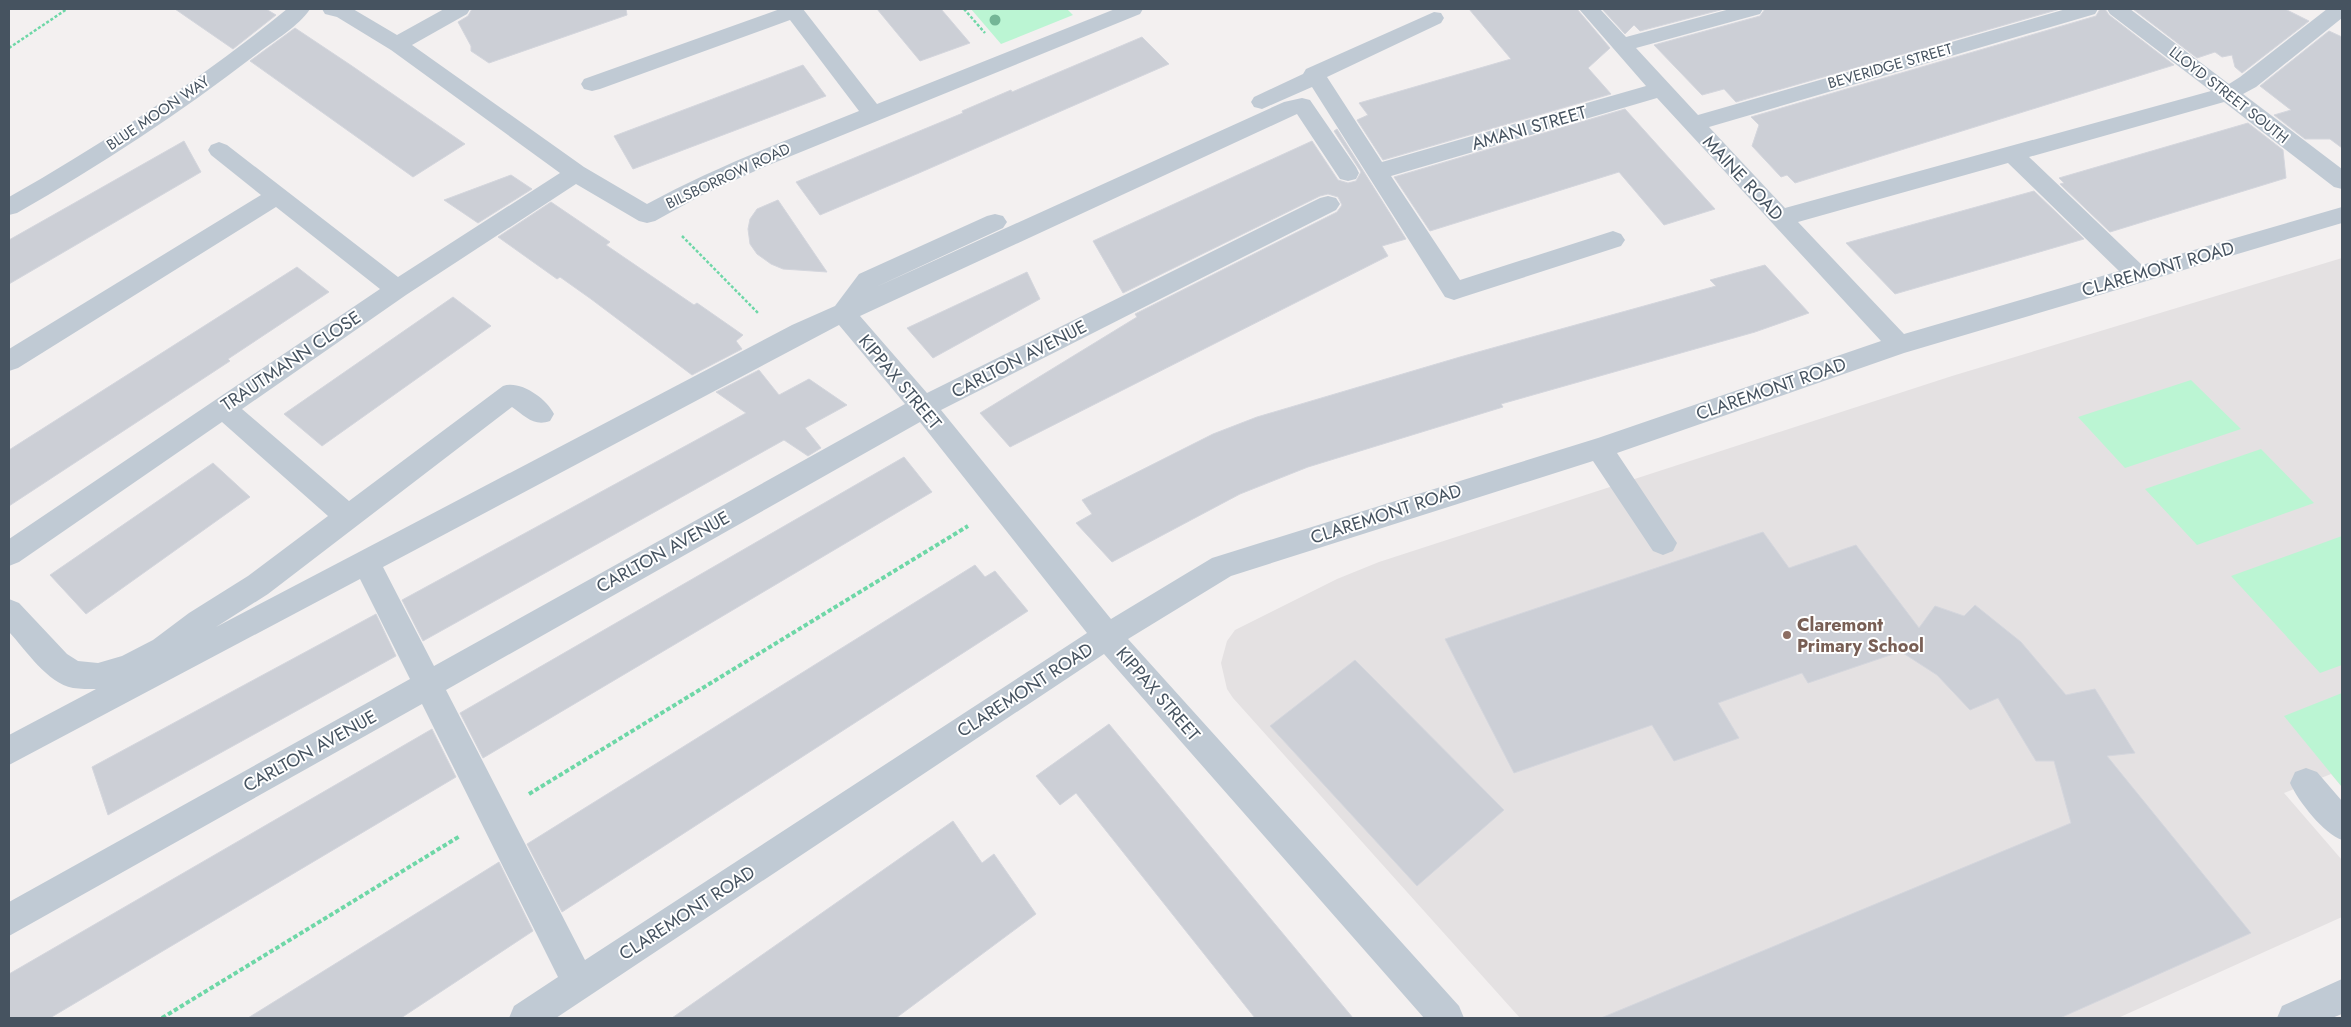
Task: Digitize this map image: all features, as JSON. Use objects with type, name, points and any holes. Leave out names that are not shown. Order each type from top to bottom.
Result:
[{"type":"street","name":"BLUE MOON WAY","points":[[12,202],[113,144],[256,46],[300,9]]},
{"type":"street","name":"BILSBORROW ROAD","points":[[332,9],[344,12],[398,45],[576,172],[647,215],[694,189],[1133,9]]},
{"type":"street","points":[[398,45],[418,31],[460,9]]},
{"type":"street","name":"MAINE ROAD","points":[[1589,9],[1693,124],[1899,345]]},
{"type":"street","points":[[1622,45],[1753,9]]},
{"type":"street","name":"BEVERIDGE STREET","points":[[1693,124],[2088,9]]},
{"type":"street","points":[[1781,218],[2227,94],[2248,82],[2340,9]]},
{"type":"street","points":[[592,84],[793,10],[873,114]]},
{"type":"street","name":"LLOYD STREET SOUTH","points":[[2134,13],[2227,94],[2342,181]]},
{"type":"street","points":[[1434,18],[1314,74],[1387,169],[1454,291],[1613,240]]},
{"type":"street","points":[[843,313],[868,280],[1316,77]]},
{"type":"street","name":"AMANI STREET","points":[[1387,169],[1661,89]]},
{"type":"street","points":[[9,751],[812,327],[1292,107],[1302,105],[1348,173]]},
{"type":"street","points":[[219,150],[397,289]]},
{"type":"street","points":[[2014,154],[2138,275]]},
{"type":"street","name":"TRAUTMANN CLOSE","points":[[9,554],[397,289],[576,172]]},
{"type":"street","points":[[9,361],[277,196]]},
{"type":"street","name":"CARLTON AVENUE","points":[[9,920],[923,407],[1328,204]]},
{"type":"street","name":"CLAREMONT ROAD","points":[[526,1018],[1108,636],[1222,567],[1599,448],[1899,345],[2342,215]]},
{"type":"street","name":"KIPPAX STREET","points":[[843,313],[923,407],[1108,636],[1447,1018]]},
{"type":"street","points":[[9,612],[58,663],[72,674],[98,676],[128,668],[163,649],[199,622],[258,586],[512,393],[542,414]]},
{"type":"street","points":[[222,407],[348,516]]},
{"type":"street","points":[[1599,448],[1663,543]]},
{"type":"street","points":[[366,562],[579,984]]},
{"type":"street","points":[[2306,783],[2342,825]]},
{"type":"street","points":[[2294,1018],[2342,996]]},
{"type":"path","points":[[9,48],[67,9]]},
{"type":"path","points":[[964,9],[986,35]]},
{"type":"path","points":[[647,215],[684,237],[762,318],[790,326],[812,327]]},
{"type":"path","points":[[162,1018],[1002,505]]},
{"type":"shaded area","name":"Claremont Primary School","points":[[2342,258],[2342,787],[2331,774],[2284,793],[2342,860],[2342,917],[2118,1018],[1520,1018],[1233,698],[1227,689],[1221,663],[1227,641],[1235,630],[1337,579],[1379,562],[1952,376]]},
{"type":"green space","points":[[971,9],[1067,9],[1073,15],[1001,44]]},
{"type":"green space","points":[[2191,380],[2241,429],[2125,468],[2078,417]]},
{"type":"green space","points":[[2261,449],[2314,503],[2197,545],[2145,489]]},
{"type":"green space","points":[[2342,536],[2342,665],[2320,673],[2231,576]]},
{"type":"green space","points":[[2342,693],[2342,787],[2284,716]]},
{"type":"building","points":[[175,9],[266,9],[276,15],[233,49]]},
{"type":"building","points":[[472,9],[626,9],[627,15],[489,63],[471,51],[471,46],[458,22],[468,16]]},
{"type":"building","points":[[877,9],[941,9],[970,43],[920,61]]},
{"type":"building","points":[[1469,9],[1577,9],[1610,48],[1588,68],[1611,94],[1383,160],[1357,120],[1368,115],[1359,103],[1511,59]]},
{"type":"building","points":[[1602,9],[1724,9],[1640,31],[1634,25],[1625,34]]},
{"type":"building","points":[[1765,9],[2060,9],[1736,102],[1724,89],[1702,95],[1654,45],[1760,16]]},
{"type":"building","points":[[2100,9],[2105,9],[2109,15],[2174,65],[1795,183],[1787,175],[1781,177],[1752,146],[1759,125],[1751,117],[2096,16]]},
{"type":"building","points":[[2133,9],[2285,9],[2309,21],[2242,73],[2235,67],[2232,55],[2222,57],[2215,52],[2197,58]]},
{"type":"building","points":[[295,28],[465,144],[413,177],[250,61]]},
{"type":"building","points":[[2329,31],[2342,37],[2342,148],[2330,139],[2305,139],[2274,115],[2291,110],[2260,86]]},
{"type":"building","points":[[1142,37],[1169,64],[820,215],[796,182],[963,113],[962,111],[1011,90],[1012,92]]},
{"type":"building","points":[[803,65],[826,96],[633,169],[614,136]]},
{"type":"building","points":[[1625,109],[1715,209],[1664,225],[1619,172],[1430,231],[1394,177]]},
{"type":"building","points":[[2248,123],[2283,150],[2286,178],[2110,232],[2060,184],[2064,183],[2059,178]]},
{"type":"building","points":[[1337,129],[1406,239],[1382,246],[1388,256],[1010,447],[980,413],[1137,317],[1135,314],[1337,212],[1342,205],[1338,197],[1328,194],[1320,196],[1123,293],[1093,241],[1312,141],[1338,180],[1348,183],[1356,181],[1361,172],[1334,131]]},
{"type":"building","points":[[184,141],[201,172],[9,284],[9,240]]},
{"type":"building","points":[[511,175],[532,189],[478,223],[444,200]]},
{"type":"building","points":[[2034,191],[2084,239],[1895,294],[1846,243]]},
{"type":"building","points":[[778,200],[827,272],[783,269],[771,264],[757,254],[750,244],[748,229],[750,219],[757,209]]},
{"type":"building","points":[[551,202],[610,242],[606,245],[694,305],[697,303],[743,335],[736,341],[742,349],[692,375],[591,299],[560,277],[557,279],[498,237]]},
{"type":"building","points":[[1765,265],[1809,313],[1755,332],[1501,404],[1503,407],[1308,467],[1240,494],[1112,562],[1076,523],[1092,514],[1082,500],[1213,434],[1257,417],[1460,357],[1716,286],[1710,280]]},
{"type":"building","points":[[297,267],[329,292],[228,359],[230,361],[9,506],[9,450]]},
{"type":"building","points":[[1027,272],[1040,299],[933,358],[907,328]]},
{"type":"building","points":[[453,297],[491,326],[322,446],[284,414]]},
{"type":"building","points":[[759,370],[779,395],[809,379],[847,405],[805,428],[821,448],[808,456],[784,440],[423,641],[402,600],[746,413],[716,392]]},
{"type":"building","points":[[904,457],[932,492],[483,758],[460,713]]},
{"type":"building","points":[[213,463],[250,497],[86,614],[50,575]]},
{"type":"building","points":[[1763,532],[1789,568],[1856,545],[1919,628],[1935,606],[1964,616],[1975,605],[2021,642],[2066,695],[2095,689],[2135,753],[2107,756],[2251,933],[2060,1018],[1601,1018],[2071,823],[2054,761],[2036,761],[1998,698],[1970,710],[1937,675],[1903,653],[1905,650],[1808,683],[1802,673],[1718,703],[1739,738],[1674,761],[1652,725],[1514,773],[1445,639]]},
{"type":"building","points":[[975,565],[985,577],[995,571],[1028,611],[562,912],[527,844]]},
{"type":"building","points":[[376,614],[396,656],[108,815],[92,767]]},
{"type":"building","points":[[1355,660],[1504,810],[1417,886],[1270,726]]},
{"type":"building","points":[[1109,724],[1353,1018],[1255,1018],[1076,793],[1060,805],[1036,776]]},
{"type":"building","points":[[432,729],[456,777],[50,1018],[9,1018],[9,974]]},
{"type":"building","points":[[953,821],[982,863],[994,854],[1036,914],[896,1018],[672,1018]]},
{"type":"building","points":[[499,862],[533,931],[401,1018],[248,1018]]},
{"type":"place","name":"Claremont Primary School","points":[[1787,635]]}]
